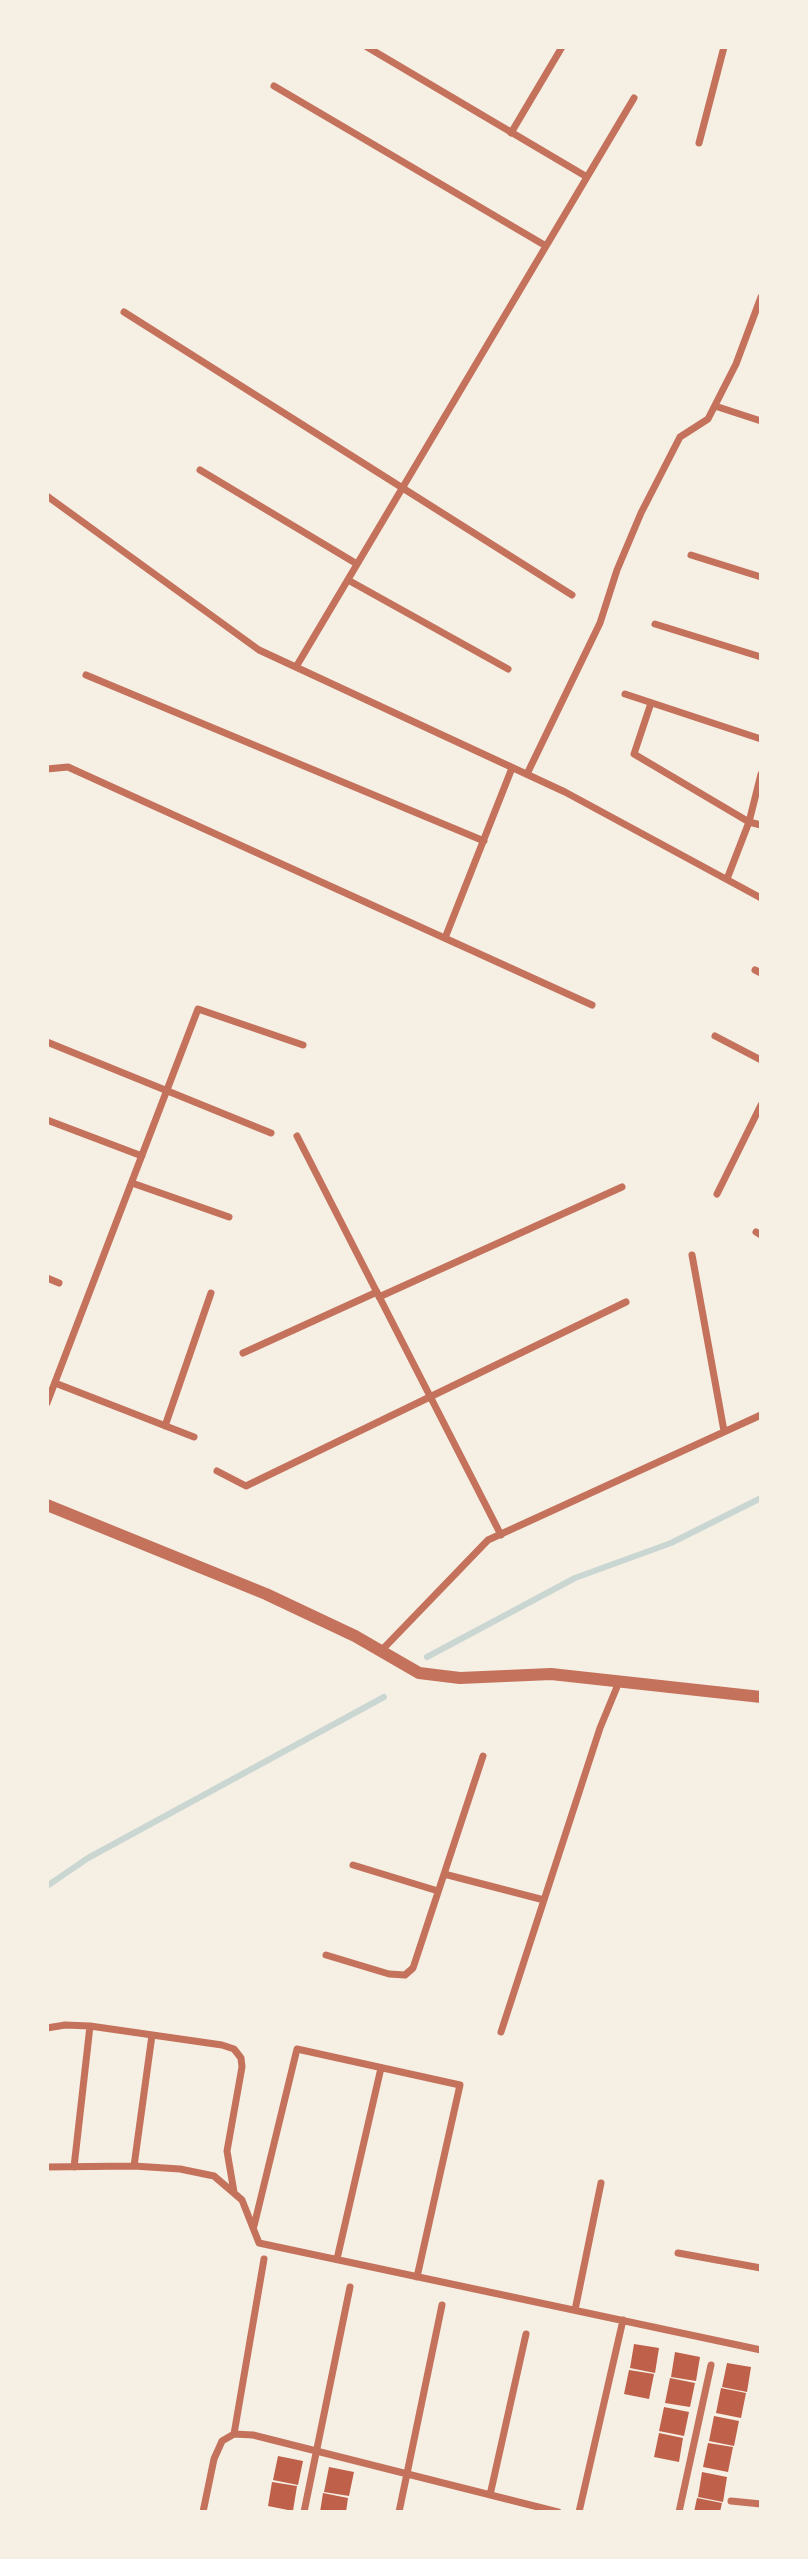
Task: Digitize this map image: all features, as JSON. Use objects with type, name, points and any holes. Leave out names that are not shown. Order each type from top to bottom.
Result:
[{"type":"street","points":[[368,47],[587,177]]},
{"type":"street","points":[[511,132],[562,47]]},
{"type":"street","points":[[699,143],[724,47]]},
{"type":"street","points":[[274,86],[546,246]]},
{"type":"street","points":[[296,667],[634,98]]},
{"type":"street","points":[[527,774],[600,623],[617,570],[646,502],[680,437],[708,419],[736,364],[761,297]]},
{"type":"street","points":[[124,312],[572,595]]},
{"type":"street","points":[[715,406],[761,421]]},
{"type":"street","points":[[200,470],[357,564]]},
{"type":"street","points":[[47,496],[259,650],[565,792],[761,898]]},
{"type":"street","points":[[691,555],[761,577]]},
{"type":"street","points":[[348,580],[508,669]]},
{"type":"street","points":[[655,624],[761,657]]},
{"type":"street","points":[[86,676],[484,841]]},
{"type":"street","points":[[625,694],[761,739]]},
{"type":"street","points":[[651,703],[634,754],[749,822],[761,825]]},
{"type":"street","points":[[47,769],[68,767],[592,1005]]},
{"type":"street","points":[[445,938],[512,768]]},
{"type":"street","points":[[727,879],[749,822],[761,774]]},
{"type":"street","points":[[47,1403],[198,1009],[303,1045]]},
{"type":"street","points":[[715,1036],[761,1060]]},
{"type":"street","points":[[47,1042],[271,1133]]},
{"type":"street","points":[[717,1194],[761,1105]]},
{"type":"street","points":[[47,1120],[142,1156]]},
{"type":"street","points":[[297,1136],[501,1535]]},
{"type":"street","points":[[132,1183],[229,1217]]},
{"type":"street","points":[[243,1353],[622,1187]]},
{"type":"street","points":[[692,1255],[724,1432]]},
{"type":"street","points":[[47,1278],[59,1283]]},
{"type":"street","points":[[165,1426],[211,1293]]},
{"type":"street","points":[[217,1471],[246,1486],[626,1302]]},
{"type":"street","points":[[55,1383],[194,1437]]},
{"type":"street","points":[[381,1651],[488,1541],[761,1415]]},
{"type":"street","points":[[47,1505],[266,1594],[355,1636],[419,1673],[460,1678],[551,1674],[761,1697]]},
{"type":"street","points":[[501,2032],[600,1728],[619,1682]]},
{"type":"street","points":[[326,1955],[389,1974],[405,1975],[413,1968],[482,1756]]},
{"type":"street","points":[[353,1865],[438,1891]]},
{"type":"street","points":[[444,1874],[544,1900]]},
{"type":"street","points":[[47,2028],[65,2025],[90,2026],[234,2049],[241,2058],[242,2067],[227,2151],[234,2193]]},
{"type":"street","points":[[74,2167],[90,2026]]},
{"type":"street","points":[[134,2166],[152,2035]]},
{"type":"street","points":[[254,2226],[297,2049],[460,2085],[417,2277]]},
{"type":"street","points":[[337,2259],[382,2068]]},
{"type":"street","points":[[47,2167],[134,2166],[180,2169],[214,2176],[242,2200],[259,2242],[761,2350]]},
{"type":"street","points":[[575,2309],[601,2183]]},
{"type":"street","points":[[678,2253],[761,2268]]},
{"type":"street","points":[[234,2434],[264,2259]]},
{"type":"street","points":[[304,2512],[350,2287]]},
{"type":"street","points":[[399,2512],[442,2305]]},
{"type":"street","points":[[579,2512],[623,2320]]},
{"type":"street","points":[[490,2495],[526,2333]]},
{"type":"street","points":[[679,2512],[711,2365]]},
{"type":"street","points":[[203,2512],[218,2450],[222,2441],[234,2434],[253,2435],[558,2512]]},
{"type":"street","points":[[731,2501],[761,2504]]},
{"type":"building","points":[[634,2344],[659,2348],[655,2373],[630,2368]]},
{"type":"building","points":[[675,2352],[700,2357],[696,2381],[671,2377]]},
{"type":"building","points":[[727,2363],[751,2367],[747,2392],[722,2387]]},
{"type":"building","points":[[629,2370],[654,2374],[649,2399],[624,2394]]},
{"type":"building","points":[[670,2378],[695,2383],[690,2407],[665,2403]]},
{"type":"building","points":[[721,2388],[746,2393],[741,2418],[716,2413]]},
{"type":"building","points":[[664,2407],[689,2412],[684,2436],[659,2431]]},
{"type":"building","points":[[714,2416],[739,2421],[734,2446],[709,2441]]},
{"type":"building","points":[[659,2433],[683,2438],[679,2462],[654,2457]]},
{"type":"building","points":[[708,2443],[733,2447],[728,2472],[703,2467]]},
{"type":"building","points":[[278,2456],[303,2461],[298,2485],[273,2480]]},
{"type":"building","points":[[329,2467],[354,2472],[349,2496],[324,2492]]},
{"type":"building","points":[[702,2472],[727,2477],[723,2502],[698,2497]]},
{"type":"building","points":[[272,2482],[297,2486],[293,2511],[268,2506]]},
{"type":"building","points":[[323,2493],[348,2498],[346,2512],[320,2512]]},
{"type":"building","points":[[697,2498],[722,2503],[720,2512],[694,2512]]},
{"type":"waterway","points":[[427,1657],[575,1578],[671,1543],[761,1498]]},
{"type":"waterway","points":[[47,1886],[88,1858],[384,1697]]}]
